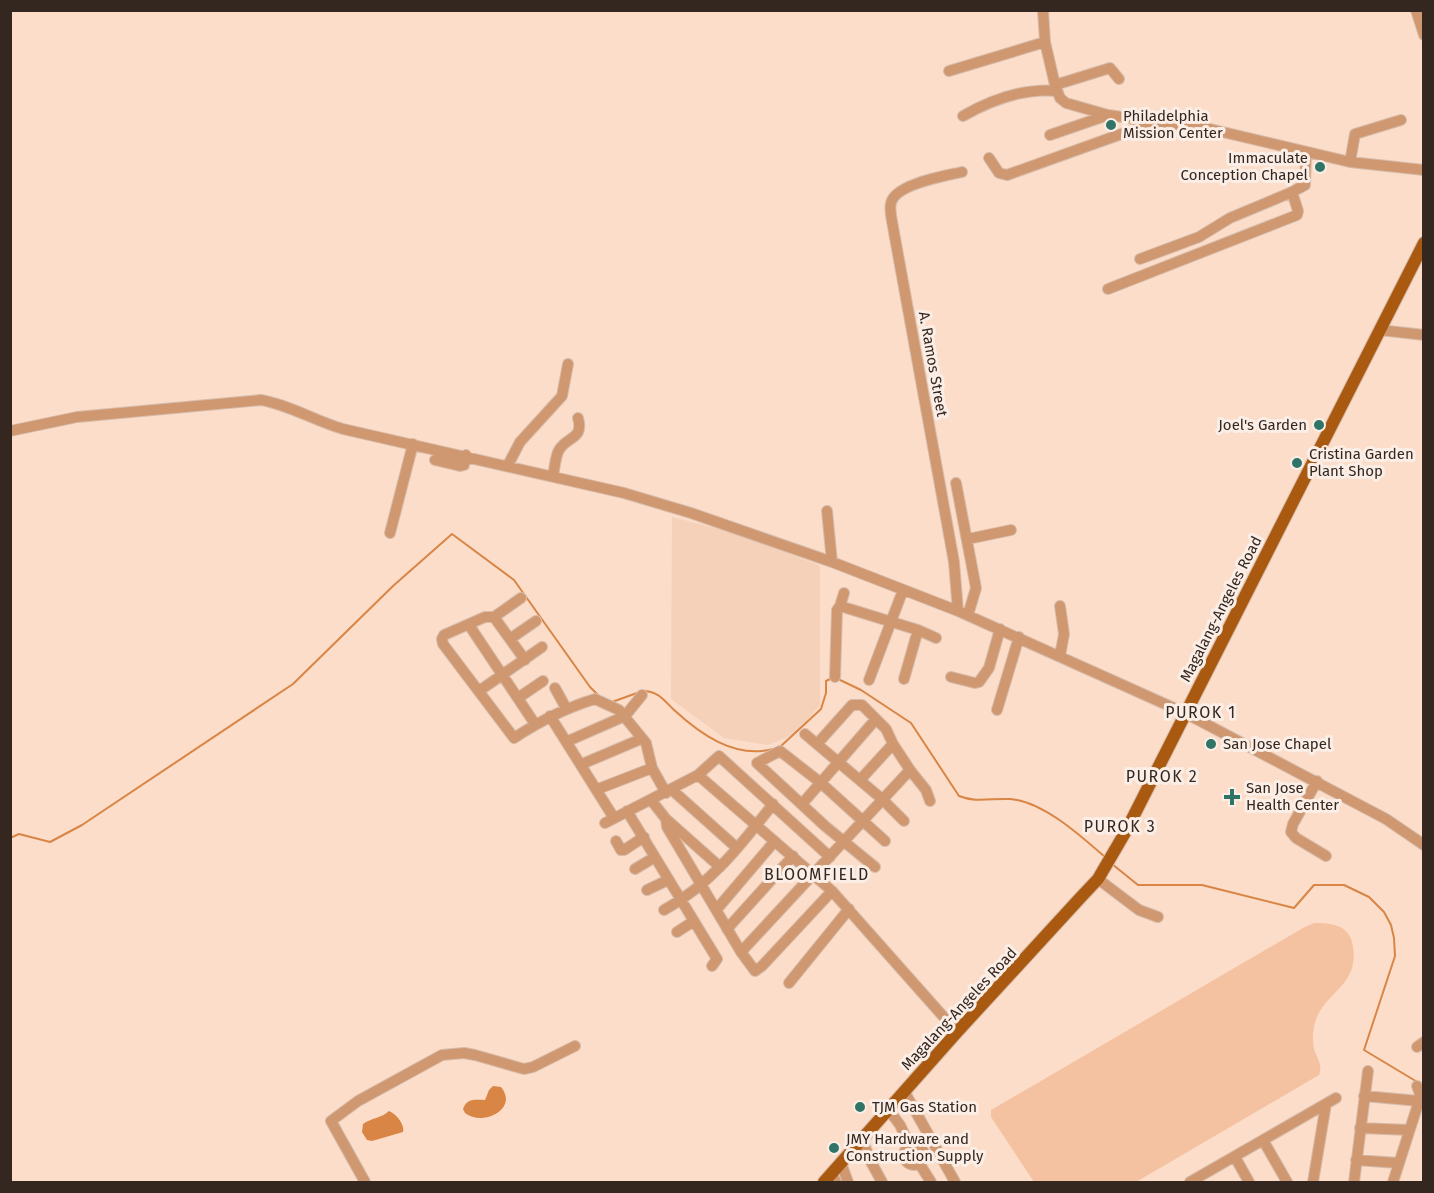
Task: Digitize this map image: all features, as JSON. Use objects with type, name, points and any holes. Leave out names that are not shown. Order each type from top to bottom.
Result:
[{"type":"main road","name":"Magalang-Angeles Road","points":[[831,1180],[841,1163],[888,1109],[1098,879],[1380,330],[1419,263],[1424,243]]},
{"type":"street","points":[[1043,10],[1045,42],[1056,88],[1060,98],[1066,104],[1108,116],[1210,129],[1350,162],[1424,170]]},
{"type":"street","points":[[1416,10],[1424,35]]},
{"type":"street","points":[[949,71],[1045,42]]},
{"type":"street","points":[[963,116],[972,110],[1019,94],[1056,88],[1110,68],[1119,79]]},
{"type":"street","points":[[1050,135],[1108,116]]},
{"type":"street","points":[[1350,162],[1355,134],[1401,120]]},
{"type":"street","points":[[989,158],[999,173],[1007,175],[1155,122]]},
{"type":"street","points":[[1140,259],[1199,237],[1230,218],[1305,185],[1306,152]]},
{"type":"street","name":"A. Ramos Street","points":[[962,172],[905,188],[896,194],[891,203],[895,238],[963,613]]},
{"type":"street","points":[[1108,289],[1297,214],[1292,192]]},
{"type":"street","points":[[1380,330],[1424,335]]},
{"type":"street","points":[[508,465],[520,442],[562,396],[568,364]]},
{"type":"street","points":[[10,431],[77,417],[261,400],[288,407],[329,425],[624,493],[691,513],[832,562],[1000,629],[1185,713],[1397,825],[1424,845]]},
{"type":"street","points":[[553,475],[558,451],[580,429],[579,418]]},
{"type":"street","points":[[390,533],[413,444]]},
{"type":"street","points":[[435,460],[460,466],[464,465],[466,455]]},
{"type":"street","points":[[956,483],[976,588],[963,613]]},
{"type":"street","points":[[827,512],[832,562]]},
{"type":"street","points":[[968,539],[1011,530]]},
{"type":"street","points":[[869,680],[903,590]]},
{"type":"street","points":[[835,677],[837,610],[844,593]]},
{"type":"street","points":[[521,598],[494,617],[485,617],[444,635],[442,639],[443,644],[514,738],[566,708],[595,699],[619,710],[648,746],[652,768],[668,791],[737,848]]},
{"type":"street","points":[[840,606],[918,630],[936,638]]},
{"type":"street","points":[[1060,606],[1064,634],[1060,656]]},
{"type":"street","points":[[494,617],[525,660]]},
{"type":"street","points":[[510,639],[537,621]]},
{"type":"street","points":[[469,625],[535,724]]},
{"type":"street","points":[[951,677],[979,682],[989,668],[1000,629]]},
{"type":"street","points":[[904,679],[918,630]]},
{"type":"street","points":[[997,710],[1018,637]]},
{"type":"street","points":[[479,691],[542,647]]},
{"type":"street","points":[[518,698],[543,681]]},
{"type":"street","points":[[555,687],[566,708]]},
{"type":"street","points":[[568,741],[625,716],[642,695]]},
{"type":"street","points":[[817,744],[852,705],[862,705],[885,729],[892,744],[926,790],[930,801]]},
{"type":"street","points":[[550,716],[598,789],[610,821],[698,775],[719,756],[830,857]]},
{"type":"street","points":[[802,804],[876,719]]},
{"type":"street","points":[[805,734],[904,820]]},
{"type":"street","points":[[582,764],[641,739]]},
{"type":"street","points":[[860,780],[892,744]]},
{"type":"street","points":[[875,867],[757,763],[780,751],[821,783],[885,841]]},
{"type":"street","points":[[598,789],[652,768]]},
{"type":"street","points":[[741,952],[910,770]]},
{"type":"street","points":[[698,775],[832,891],[957,1032]]},
{"type":"street","points":[[1317,782],[1298,813],[1291,832],[1296,838],[1326,856]]},
{"type":"street","points":[[651,800],[666,819],[720,867]]},
{"type":"street","points":[[664,910],[701,887],[773,804]]},
{"type":"street","points":[[627,811],[694,921],[701,945],[717,959],[712,966]]},
{"type":"street","points":[[666,819],[667,827],[701,887],[717,909],[752,969],[758,970],[832,891]]},
{"type":"street","points":[[616,841],[621,850],[624,850],[644,837]]},
{"type":"street","points":[[717,909],[774,842]]},
{"type":"street","points":[[727,929],[793,856]]},
{"type":"street","points":[[635,869],[655,857]]},
{"type":"street","points":[[1098,879],[1140,910],[1158,917]]},
{"type":"street","points":[[647,890],[668,880]]},
{"type":"street","points":[[789,983],[849,909]]},
{"type":"street","points":[[677,932],[694,921]]},
{"type":"street","points":[[365,1182],[331,1121],[346,1108],[442,1056],[464,1053],[524,1069],[533,1067],[575,1046]]},
{"type":"street","points":[[1354,1182],[1368,1071]]},
{"type":"street","points":[[1393,1182],[1419,1101],[1420,1094],[1417,1086]]},
{"type":"street","points":[[904,1091],[956,1182]]},
{"type":"street","points":[[1364,1096],[1419,1101]]},
{"type":"street","points":[[1190,1182],[1208,1178],[1234,1157],[1336,1098]]},
{"type":"street","points":[[1313,1182],[1326,1104]]},
{"type":"street","points":[[888,1109],[900,1125],[910,1146],[919,1147],[923,1152],[923,1158],[919,1163],[931,1182]]},
{"type":"street","points":[[1360,1128],[1409,1130]]},
{"type":"street","points":[[862,1139],[882,1182]]},
{"type":"street","points":[[1263,1140],[1287,1182]]},
{"type":"street","points":[[1234,1157],[1249,1182]]},
{"type":"street","points":[[1356,1160],[1398,1163]]},
{"type":"street","points":[[841,1163],[848,1182]]},
{"type":"shaded area","points":[[672,517],[746,536],[820,566],[820,705],[795,734],[768,745],[724,738],[671,699]]},
{"type":"shaded area","points":[[1314,923],[1331,924],[1346,931],[1352,942],[1354,957],[1352,969],[1347,978],[1326,1002],[1315,1022],[1313,1042],[1320,1065],[1319,1075],[1136,1182],[1034,1182],[991,1117],[991,1110]]},
{"type":"shaded area","points":[[493,1086],[501,1087],[505,1095],[506,1102],[502,1109],[489,1117],[481,1118],[465,1113],[463,1109],[467,1103],[472,1100],[485,1100]]},
{"type":"shaded area","points":[[389,1111],[403,1126],[403,1132],[372,1141],[367,1140],[362,1132],[363,1124]]},
{"type":"waterway","points":[[10,838],[19,834],[50,842],[82,825],[293,684],[393,586],[452,534],[514,580],[590,687],[599,696]]},
{"type":"waterway","points":[[781,746],[821,709],[826,693],[826,681],[832,678]]},
{"type":"waterway","points":[[838,679],[861,690],[911,723],[959,796],[978,800],[1010,799],[1036,806],[1061,821],[1106,858]]},
{"type":"waterway","points":[[643,691],[660,696],[683,718],[719,742],[745,750],[773,749]]},
{"type":"waterway","points":[[612,702],[637,693]]},
{"type":"waterway","points":[[1112,864],[1138,885],[1202,885],[1294,908],[1314,885],[1344,885],[1369,897],[1384,912],[1391,925],[1395,956],[1364,1050],[1424,1086]]},
{"type":"place","name":"Philadelphia Mission Center","points":[[1111,125]]},
{"type":"place","name":"Immaculate Conception Chapel","points":[[1320,167]]},
{"type":"place","name":"Joel's Garden","points":[[1319,425]]},
{"type":"place","name":"Cristina Garden Plant Shop","points":[[1297,463]]},
{"type":"place","name":"San Jose Chapel","points":[[1211,744]]},
{"type":"place","name":"San Jose Health Center","points":[[1232,797]]},
{"type":"place","name":"TJM Gas Station","points":[[860,1107]]},
{"type":"place","name":"JMY Hardware and Construction Supply","points":[[834,1148]]},
{"type":"district","name":"PUROK 1","points":[[1201,712]]},
{"type":"district","name":"PUROK 2","points":[[1162,776]]},
{"type":"district","name":"PUROK 3","points":[[1120,826]]},
{"type":"district","name":"BLOOMFIELD","points":[[817,874]]}]
